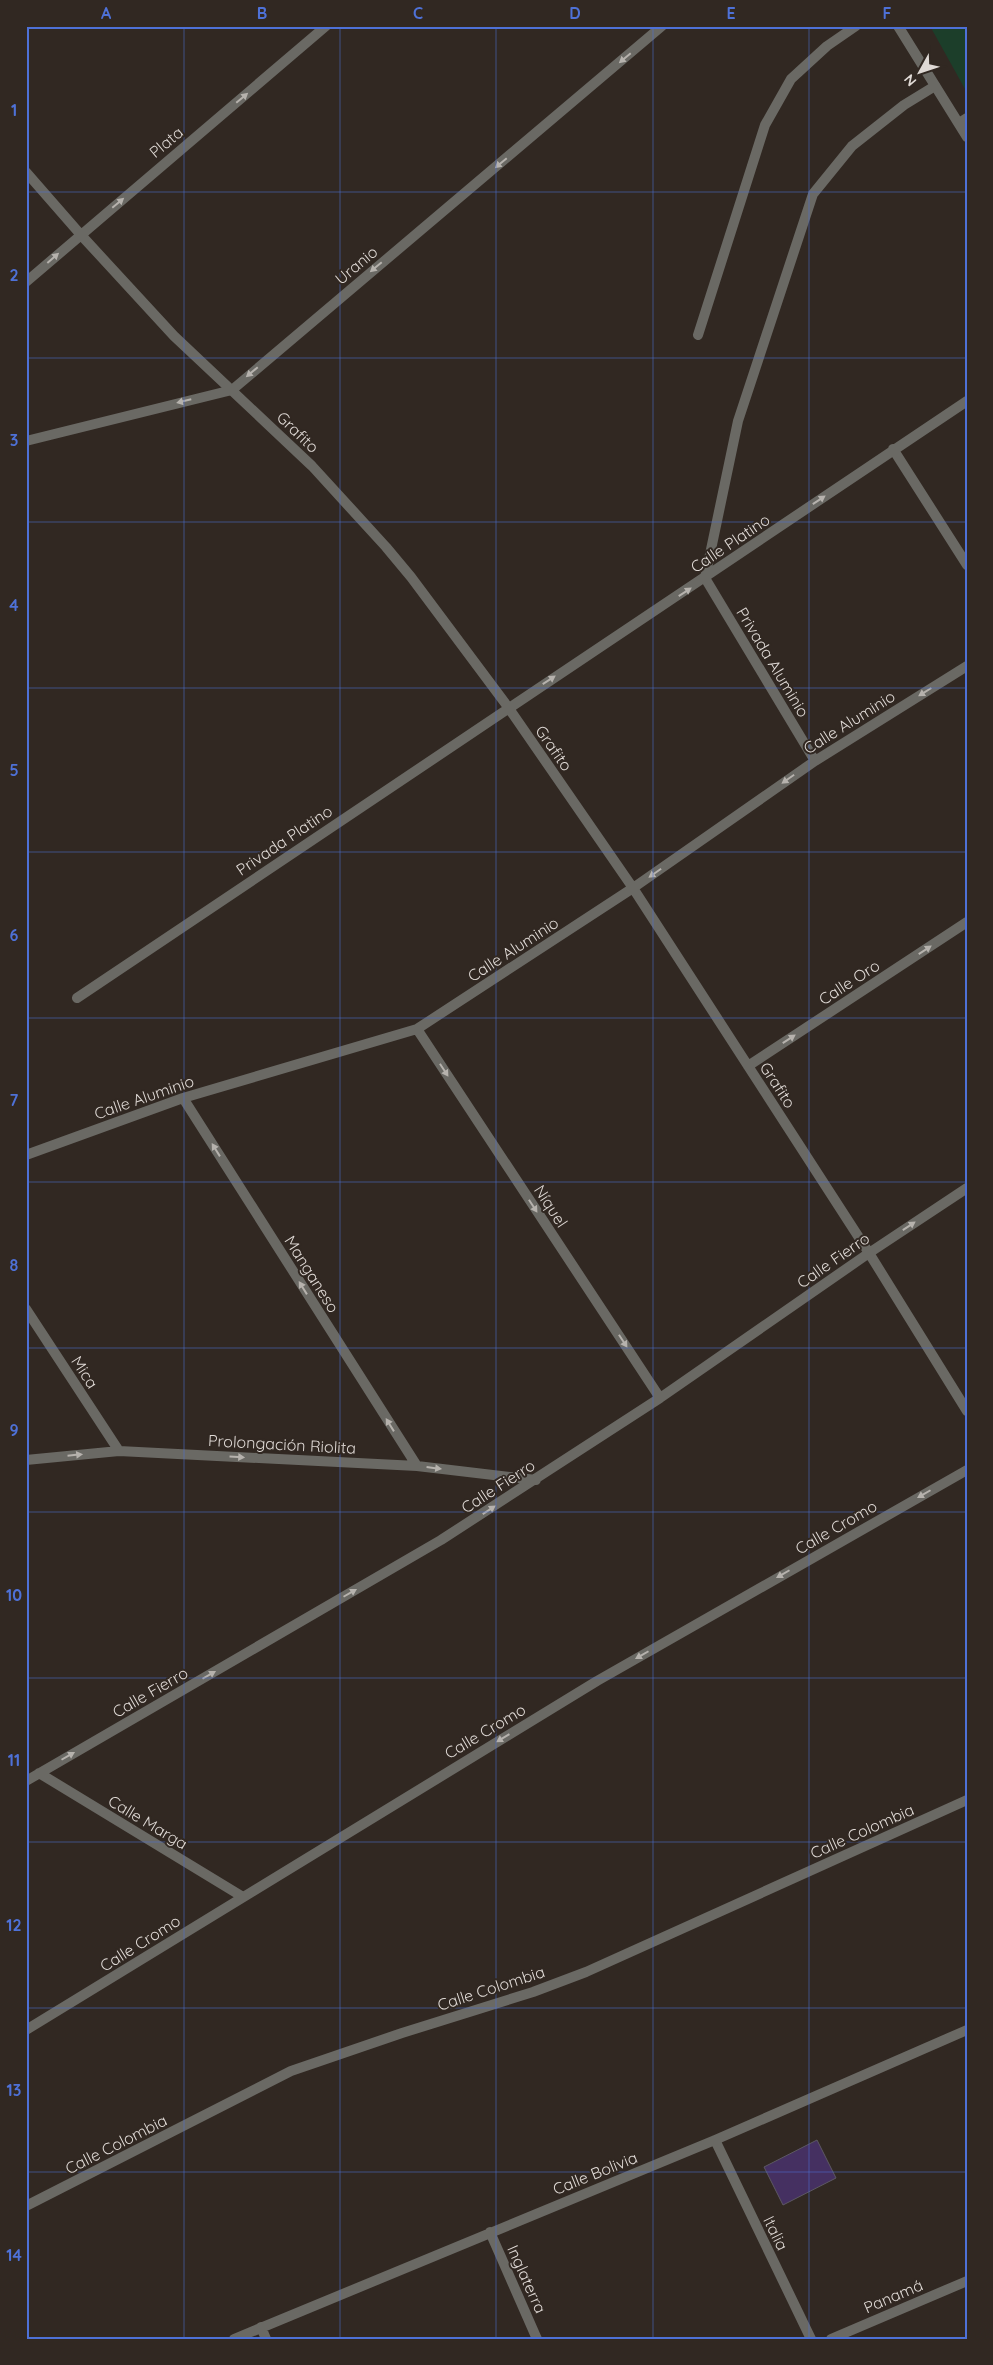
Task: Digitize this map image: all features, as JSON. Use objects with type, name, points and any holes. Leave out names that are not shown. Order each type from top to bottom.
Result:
[{"type":"street","name":"Plata","points":[[26,282],[326,26]]},
{"type":"street","name":"Uranio","points":[[26,440],[232,390],[662,26]]},
{"type":"street","points":[[698,335],[765,125],[791,79],[827,46],[856,26]]},
{"type":"street","points":[[898,26],[935,86],[963,121],[967,137]]},
{"type":"street","points":[[705,578],[738,421],[813,194],[852,146],[904,105],[935,86]]},
{"type":"street","name":"Grafito","points":[[26,172],[174,336],[312,466],[386,547],[508,707],[634,888],[869,1253],[967,1411]]},
{"type":"street","name":"Calle Platino","points":[[508,707],[705,578],[967,401]]},
{"type":"street","points":[[894,449],[967,565]]},
{"type":"street","name":"Privada Aluminio","points":[[705,578],[815,761]]},
{"type":"street","name":"Calle Aluminio","points":[[26,1155],[183,1098],[417,1029],[634,888],[815,761],[967,666]]},
{"type":"street","name":"Privada Platino","points":[[77,998],[508,707]]},
{"type":"street","name":"Calle Oro","points":[[748,1066],[967,922]]},
{"type":"street","name":"Níquel","points":[[417,1029],[660,1398]]},
{"type":"street","name":"Manganeso","points":[[183,1098],[417,1466]]},
{"type":"street","name":"Calle Fierro","points":[[26,1780],[440,1540],[536,1480],[660,1398],[869,1253],[967,1188]]},
{"type":"street","name":"Mica","points":[[26,1309],[119,1451]]},
{"type":"street","name":"Prolongación Riolita","points":[[26,1460],[119,1451],[417,1466],[536,1480]]},
{"type":"street","name":"Calle Cromo","points":[[26,2030],[597,1680],[967,1470]]},
{"type":"street","name":"Calle Marga","points":[[39,1773],[242,1897]]},
{"type":"street","name":"Calle Colombia","points":[[26,2206],[291,2071],[402,2033],[533,1992],[586,1972],[967,1800]]},
{"type":"street","name":"Calle Bolivia","points":[[234,2339],[715,2140],[967,2030]]},
{"type":"street","name":"Italia","points":[[715,2140],[811,2339]]},
{"type":"street","name":"Inglaterra","points":[[490,2232],[537,2339]]},
{"type":"street","name":"Panamá","points":[[831,2339],[967,2281]]},
{"type":"street","points":[[261,2327],[266,2339]]},
{"type":"green space","points":[[930,26],[967,26],[967,87],[965,89]]},
{"type":"building","points":[[817,2140],[836,2178],[783,2205],[764,2167]]}]
